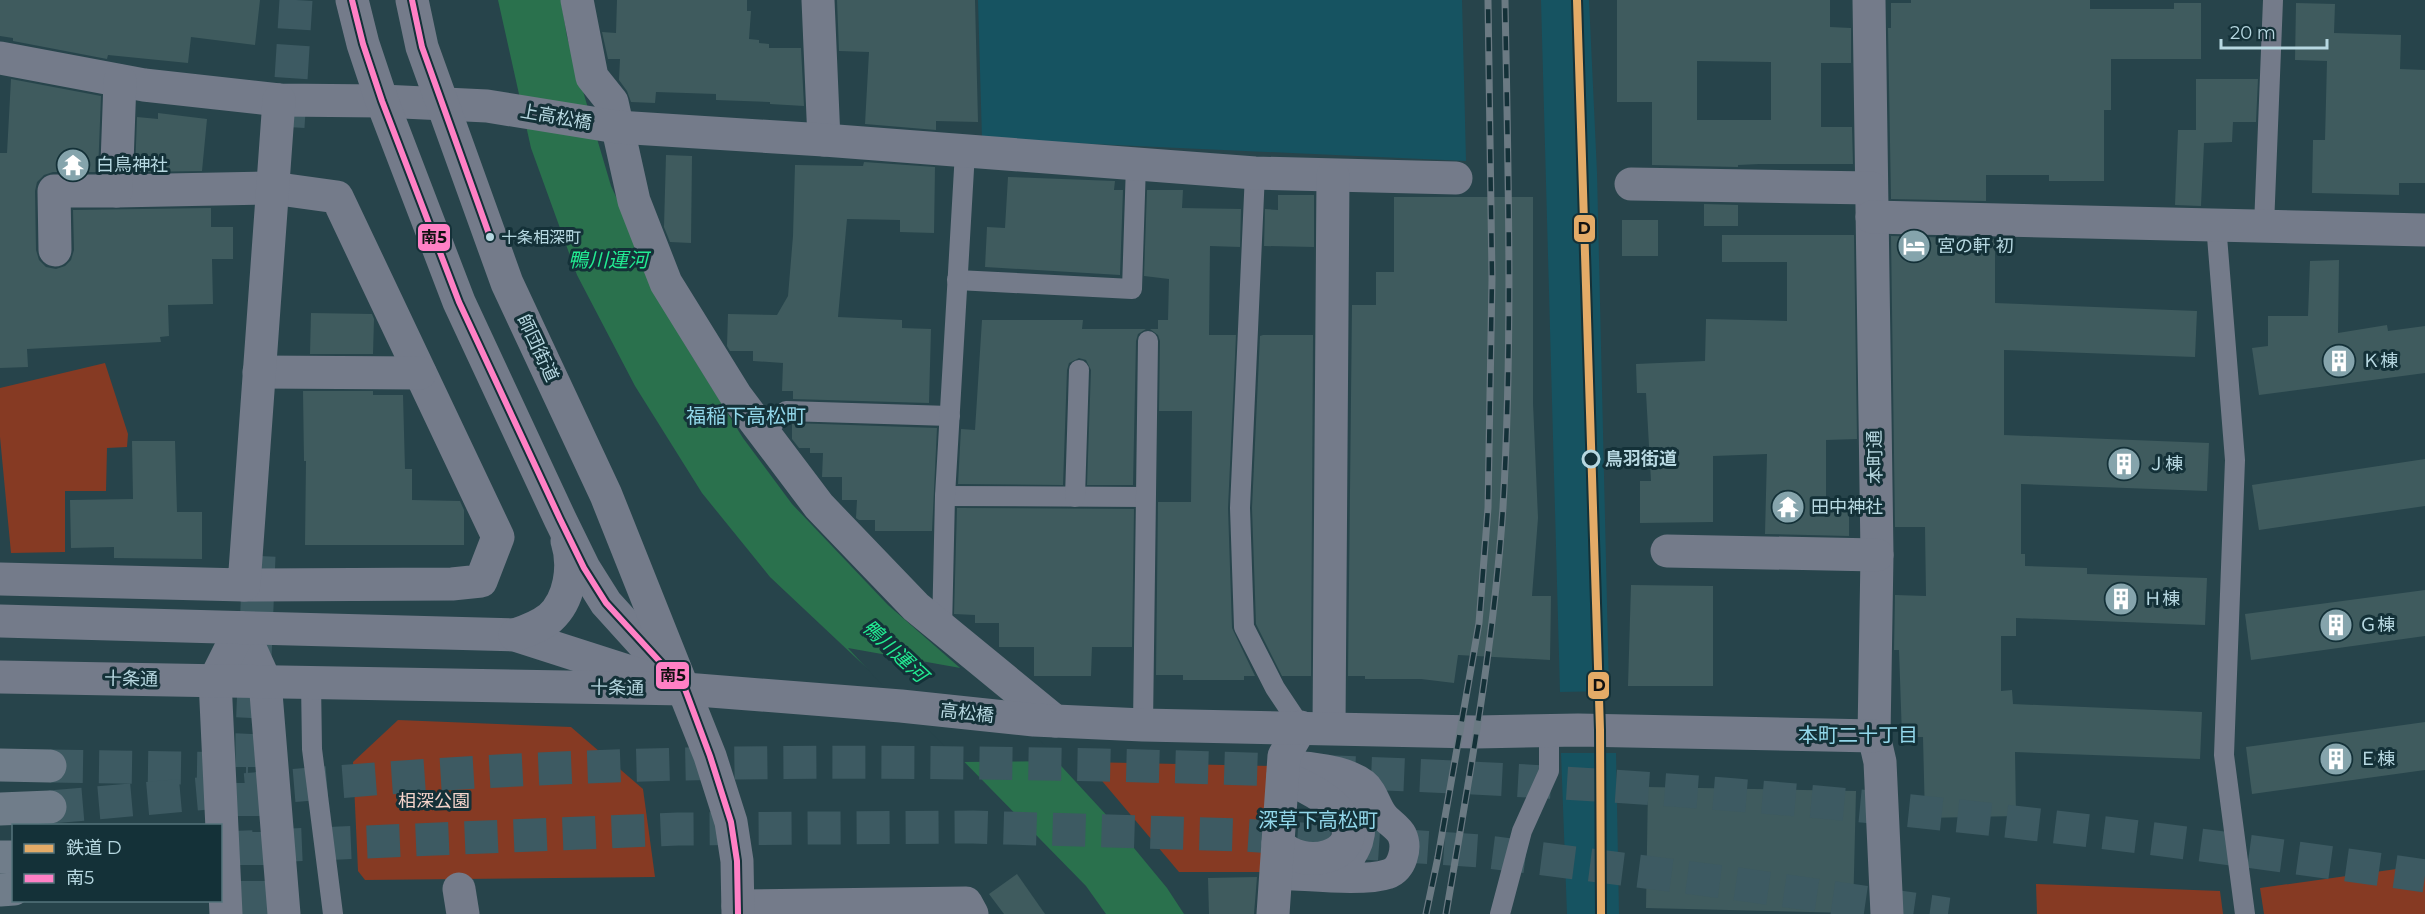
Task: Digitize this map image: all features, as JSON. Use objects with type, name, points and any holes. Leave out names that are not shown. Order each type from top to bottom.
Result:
[{"type":"highway","points":[[0,765],[50,766]]},
{"type":"highway","points":[[0,809],[50,807]]},
{"type":"street","name":"師団街道","points":[[352,0],[363,44],[382,101],[459,302],[560,519],[584,568],[606,603],[685,689]]},
{"type":"street","name":"師団街道","points":[[412,0],[422,47],[441,104],[507,283],[606,495],[710,756],[731,822],[737,861],[738,910]]},
{"type":"street","points":[[577,0],[592,77],[612,102],[611,126],[634,201],[666,283],[735,396],[819,506],[916,607],[1044,721]]},
{"type":"street","points":[[818,0],[824,140]]},
{"type":"street","name":"本町通","points":[[1869,0],[1877,555],[1874,736],[1880,762],[1887,914]]},
{"type":"street","name":"上高松橋","points":[[0,58],[120,81],[279,100],[382,101],[509,109],[611,126],[1255,172],[1456,178]]},
{"type":"street","points":[[116,191],[120,81]]},
{"type":"street","points":[[244,585],[279,100]]},
{"type":"street","points":[[1278,843],[1284,851],[1294,856],[1319,859],[1342,848],[1347,840],[1345,820],[1293,771],[1284,756],[1315,727],[1333,176]]},
{"type":"street","points":[[1630,184],[1872,203],[2216,224],[2425,230]]},
{"type":"street","points":[[0,579],[244,585],[452,584],[481,581],[498,537],[337,197],[272,188],[54,191],[55,250]]},
{"type":"street","points":[[259,372],[420,373]]},
{"type":"street","points":[[515,635],[532,629],[550,617],[562,602],[568,585],[570,564],[568,546],[560,519]]},
{"type":"street","points":[[1667,551],[1877,555]]},
{"type":"street","name":"十条通","points":[[0,621],[515,635],[685,689]]},
{"type":"street","points":[[222,824],[215,680],[241,628]]},
{"type":"street","points":[[241,628],[265,681],[284,914]]},
{"type":"street","name":"十条通","points":[[0,677],[685,689]]},
{"type":"street","name":"高松橋","points":[[685,689],[901,706],[1044,721],[1476,732],[1549,730],[1874,736]]},
{"type":"street","points":[[1322,769],[1352,777],[1366,785],[1383,815],[1402,835],[1404,851],[1401,864],[1389,874],[1353,878],[1286,875],[1286,867],[1334,867],[1343,864],[1355,851],[1360,831],[1356,808],[1346,796],[1327,786],[1302,778],[1293,771],[1322,769]]},
{"type":"street","points":[[1273,914],[1278,843],[1293,771]]},
{"type":"street","points":[[222,829],[226,914]]},
{"type":"street","points":[[738,910],[924,909],[966,903],[972,914]]},
{"type":"lane","points":[[2264,226],[2273,0]]},
{"type":"lane","points":[[942,630],[945,496],[965,152]]},
{"type":"lane","points":[[957,280],[1132,289],[1136,164]]},
{"type":"lane","points":[[1255,172],[1240,508],[1244,627],[1275,688],[1315,727]]},
{"type":"lane","points":[[2216,224],[2235,460],[2224,755],[2246,914]]},
{"type":"lane","points":[[1143,724],[1148,341]]},
{"type":"lane","points":[[1075,497],[1079,369]]},
{"type":"lane","points":[[762,434],[786,411],[950,416]]},
{"type":"lane","points":[[945,496],[1145,497]]},
{"type":"lane","points":[[311,682],[312,749],[333,914]]},
{"type":"lane","points":[[1500,914],[1522,831],[1548,771],[1549,730]]},
{"type":"shaded area","points":[[978,0],[1462,0],[1466,161],[982,139]]},
{"type":"shaded area","points":[[1541,0],[1589,0],[1597,173],[1609,691],[1560,692]]},
{"type":"shaded area","points":[[1561,753],[1616,753],[1619,914],[1567,914]]},
{"type":"green space","points":[[105,363],[128,434],[127,447],[107,448],[106,491],[65,491],[65,552],[11,553],[0,437],[0,388]]},
{"type":"green space","name":"相深公園","points":[[398,720],[571,727],[643,789],[655,877],[365,880],[358,871],[353,762]]},
{"type":"green space","points":[[1086,762],[1271,766],[1270,872],[1179,872]]},
{"type":"green space","points":[[2425,865],[2425,914],[2264,914],[2260,888]]},
{"type":"green space","points":[[2036,884],[2220,891],[2223,914],[2037,914]]},
{"type":"water","name":"鴨川運河","points":[[498,0],[561,0],[567,37],[611,186],[684,343],[743,438],[792,504],[888,605],[959,667],[1051,755],[1110,819],[1167,888],[1184,914],[1106,914],[1086,886],[938,735],[770,577],[702,493],[635,386],[577,275],[531,148]]},
{"type":"pier","points":[[848,648],[966,669],[1061,761],[961,762],[883,686]]},
{"type":"building","points":[[0,0],[260,0],[255,45],[191,37],[188,63],[108,55],[107,59],[13,41],[13,38],[0,36]]},
{"type":"building","points":[[617,0],[747,0],[747,11],[751,11],[749,39],[769,44],[769,48],[801,48],[804,106],[716,100],[716,94],[656,92],[655,103],[631,102],[619,80],[620,59],[608,59],[602,32],[616,33]]},
{"type":"building","points":[[837,0],[975,0],[978,122],[936,121],[936,130],[865,124],[869,52],[839,51]]},
{"type":"building","points":[[1617,0],[1830,0],[1830,27],[1851,28],[1851,63],[1821,63],[1821,127],[1852,127],[1853,164],[1759,164],[1738,165],[1738,167],[1652,165],[1652,102],[1617,102]],"holes":[[[1697,61],[1771,62],[1771,120],[1697,120]]]},
{"type":"building","points":[[1911,0],[2090,0],[2090,9],[2174,9],[2174,3],[2201,3],[2201,59],[2111,59],[2111,110],[2104,110],[2104,181],[2049,181],[2049,175],[1986,175],[1986,201],[1891,199],[1888,28],[1891,28],[1891,3],[1911,3]]},
{"type":"building","points":[[2296,3],[2335,4],[2334,33],[2401,35],[2400,69],[2425,70],[2425,183],[2399,183],[2399,195],[2312,193],[2313,140],[2325,140],[2327,61],[2295,60]]},
{"type":"building","points":[[11,79],[101,96],[98,172],[53,172],[44,175],[37,182],[35,191],[36,250],[39,260],[46,267],[56,269],[65,266],[71,260],[74,250],[73,210],[211,208],[211,227],[233,227],[233,259],[212,259],[213,304],[168,305],[169,336],[160,337],[161,342],[27,349],[28,367],[0,368],[0,153],[7,153]]},
{"type":"building","points":[[2196,79],[2258,79],[2256,122],[2233,122],[2232,142],[2204,143],[2201,206],[2175,205],[2178,130],[2196,130]]},
{"type":"building","points":[[158,113],[207,119],[202,171],[135,172],[137,117],[158,119]]},
{"type":"building","points":[[666,155],[692,156],[691,243],[670,242],[664,227]]},
{"type":"building","points":[[864,162],[935,167],[934,233],[900,232],[900,220],[847,219],[838,317],[902,320],[902,328],[931,329],[929,403],[793,399],[793,391],[782,391],[783,363],[753,361],[753,351],[730,351],[727,346],[728,314],[777,315],[788,296],[795,165],[863,166]]},
{"type":"building","points":[[1008,177],[1115,181],[1114,190],[1123,190],[1120,275],[985,267],[987,227],[1005,228]]},
{"type":"building","points":[[1147,190],[1183,190],[1182,208],[1241,209],[1240,247],[1210,246],[1209,335],[1236,335],[1228,508],[1232,628],[1255,676],[1244,676],[1244,680],[1183,680],[1183,675],[1156,675],[1158,502],[1191,502],[1192,411],[1159,411],[1160,341],[1158,335],[1150,329],[1158,329],[1158,320],[1168,320],[1169,279],[1144,276]]},
{"type":"building","points":[[1278,195],[1314,195],[1314,247],[1264,246],[1265,209],[1278,210]]},
{"type":"building","points":[[1394,197],[1533,197],[1533,403],[1538,518],[1532,596],[1551,596],[1550,660],[1458,655],[1454,683],[1421,679],[1365,679],[1365,676],[1348,676],[1352,305],[1376,305],[1376,272],[1394,272]]},
{"type":"building","points":[[1704,204],[1738,205],[1738,226],[1704,226]]},
{"type":"building","points":[[1622,220],[1658,220],[1658,256],[1622,256]]},
{"type":"building","points":[[1722,235],[1854,235],[1857,439],[1826,440],[1826,510],[1849,510],[1849,536],[1765,534],[1767,454],[1713,456],[1713,522],[1640,523],[1640,481],[1651,481],[1646,393],[1637,393],[1636,364],[1705,361],[1706,319],[1787,321],[1787,262],[1722,262]]},
{"type":"building","points":[[1891,236],[1995,239],[1995,303],[2197,311],[2195,357],[2004,350],[2004,435],[2209,443],[2207,491],[2021,484],[2021,554],[2025,554],[2025,566],[2087,568],[2087,574],[2207,578],[2205,625],[2016,618],[2016,636],[2001,636],[2001,691],[2012,690],[2013,704],[2202,712],[2200,759],[2015,752],[2016,816],[1925,818],[1923,737],[1902,737],[1899,650],[1894,650],[1895,595],[1926,596],[1925,527],[1895,527]]},
{"type":"building","name":"Ｋ棟","points":[[2339,260],[2338,333],[2387,325],[2388,331],[2425,326],[2425,373],[2259,395],[2252,348],[2268,346],[2268,316],[2308,316],[2310,261]]},
{"type":"building","points":[[311,313],[372,314],[374,319],[373,354],[310,354]]},
{"type":"building","points":[[982,320],[1083,320],[1082,329],[1146,329],[1138,334],[1136,341],[1133,485],[1087,485],[1091,370],[1086,360],[1079,358],[1069,363],[1067,370],[1063,485],[958,484],[961,429],[975,430]]},
{"type":"building","points":[[1313,335],[1311,676],[1282,676],[1256,624],[1252,508],[1260,336]]},
{"type":"building","points":[[303,391],[373,391],[373,395],[403,395],[405,469],[412,469],[412,500],[460,501],[464,510],[464,545],[305,545],[306,461],[304,461]]},
{"type":"building","points":[[792,423],[937,428],[932,531],[875,531],[875,520],[856,518],[857,500],[842,500],[842,477],[822,477],[823,453],[810,453],[810,448],[799,448],[792,439]]},
{"type":"building","points":[[132,441],[175,441],[177,512],[202,512],[202,559],[114,558],[114,547],[71,548],[70,500],[133,499]]},
{"type":"building","points":[[2425,459],[2425,506],[2259,530],[2252,485]]},
{"type":"building","points":[[957,508],[1134,509],[1132,647],[1092,647],[1091,676],[1034,676],[1034,647],[999,647],[999,623],[975,623],[975,615],[954,614]]},
{"type":"building","points":[[1631,585],[1713,586],[1713,686],[1628,686]]},
{"type":"building","name":"Ｇ棟","points":[[2425,590],[2425,636],[2251,660],[2245,614]]},
{"type":"building","name":"Ｅ棟","points":[[2425,722],[2425,770],[2252,794],[2246,747]]},
{"type":"building","points":[[1648,787],[1856,791],[1853,913],[1646,908]]},
{"type":"building","points":[[1017,874],[1045,914],[1004,914],[989,894]]},
{"type":"building","points":[[1257,877],[1254,914],[1209,914],[1208,878]]},
{"type":"tunnel","points":[[288,127],[296,0]]},
{"type":"tunnel","points":[[252,914],[252,735],[259,556]]},
{"type":"tunnel","points":[[50,807],[426,775],[635,765],[869,762],[1181,767],[1498,779],[1822,802],[2081,830],[2425,876]]},
{"type":"tunnel","points":[[50,766],[248,769]]},
{"type":"tunnel","points":[[222,848],[678,829],[973,827],[1243,835],[1481,851],[1948,914]]},
{"type":"railway","points":[[1426,914],[1479,623],[1488,508],[1492,278],[1488,0]]},
{"type":"railway","points":[[1446,914],[1487,660],[1503,507],[1509,317],[1505,0]]},
{"type":"rail line","name":"D","points":[[1577,0],[1600,730],[1601,914]]},
{"type":"transit line","name":"南5","points":[[352,0],[363,44],[382,101],[459,302],[560,519],[584,568],[606,603],[685,689],[731,822],[737,861],[738,914]]},
{"type":"transit line","name":"南5","points":[[412,0],[422,47],[490,237]]},
{"type":"place","name":"白鳥神社","points":[[73,165]]},
{"type":"place","name":"十条相深町","points":[[490,237]]},
{"type":"place","name":"宮の軒 初","points":[[1914,246]]},
{"type":"place","name":"Ｋ棟","points":[[2339,361]]},
{"type":"place","name":"鳥羽街道","points":[[1591,459]]},
{"type":"place","name":"Ｊ棟","points":[[2124,464]]},
{"type":"place","name":"田中神社","points":[[1788,507]]},
{"type":"place","name":"Ｈ棟","points":[[2121,599]]},
{"type":"place","name":"Ｇ棟","points":[[2336,625]]},
{"type":"place","name":"Ｅ棟","points":[[2336,759]]},
{"type":"district","name":"福稲下高松町","points":[[746,416]]},
{"type":"district","name":"本町二十丁目","points":[[1858,735]]},
{"type":"district","name":"深草下高松町","points":[[1318,820]]}]
